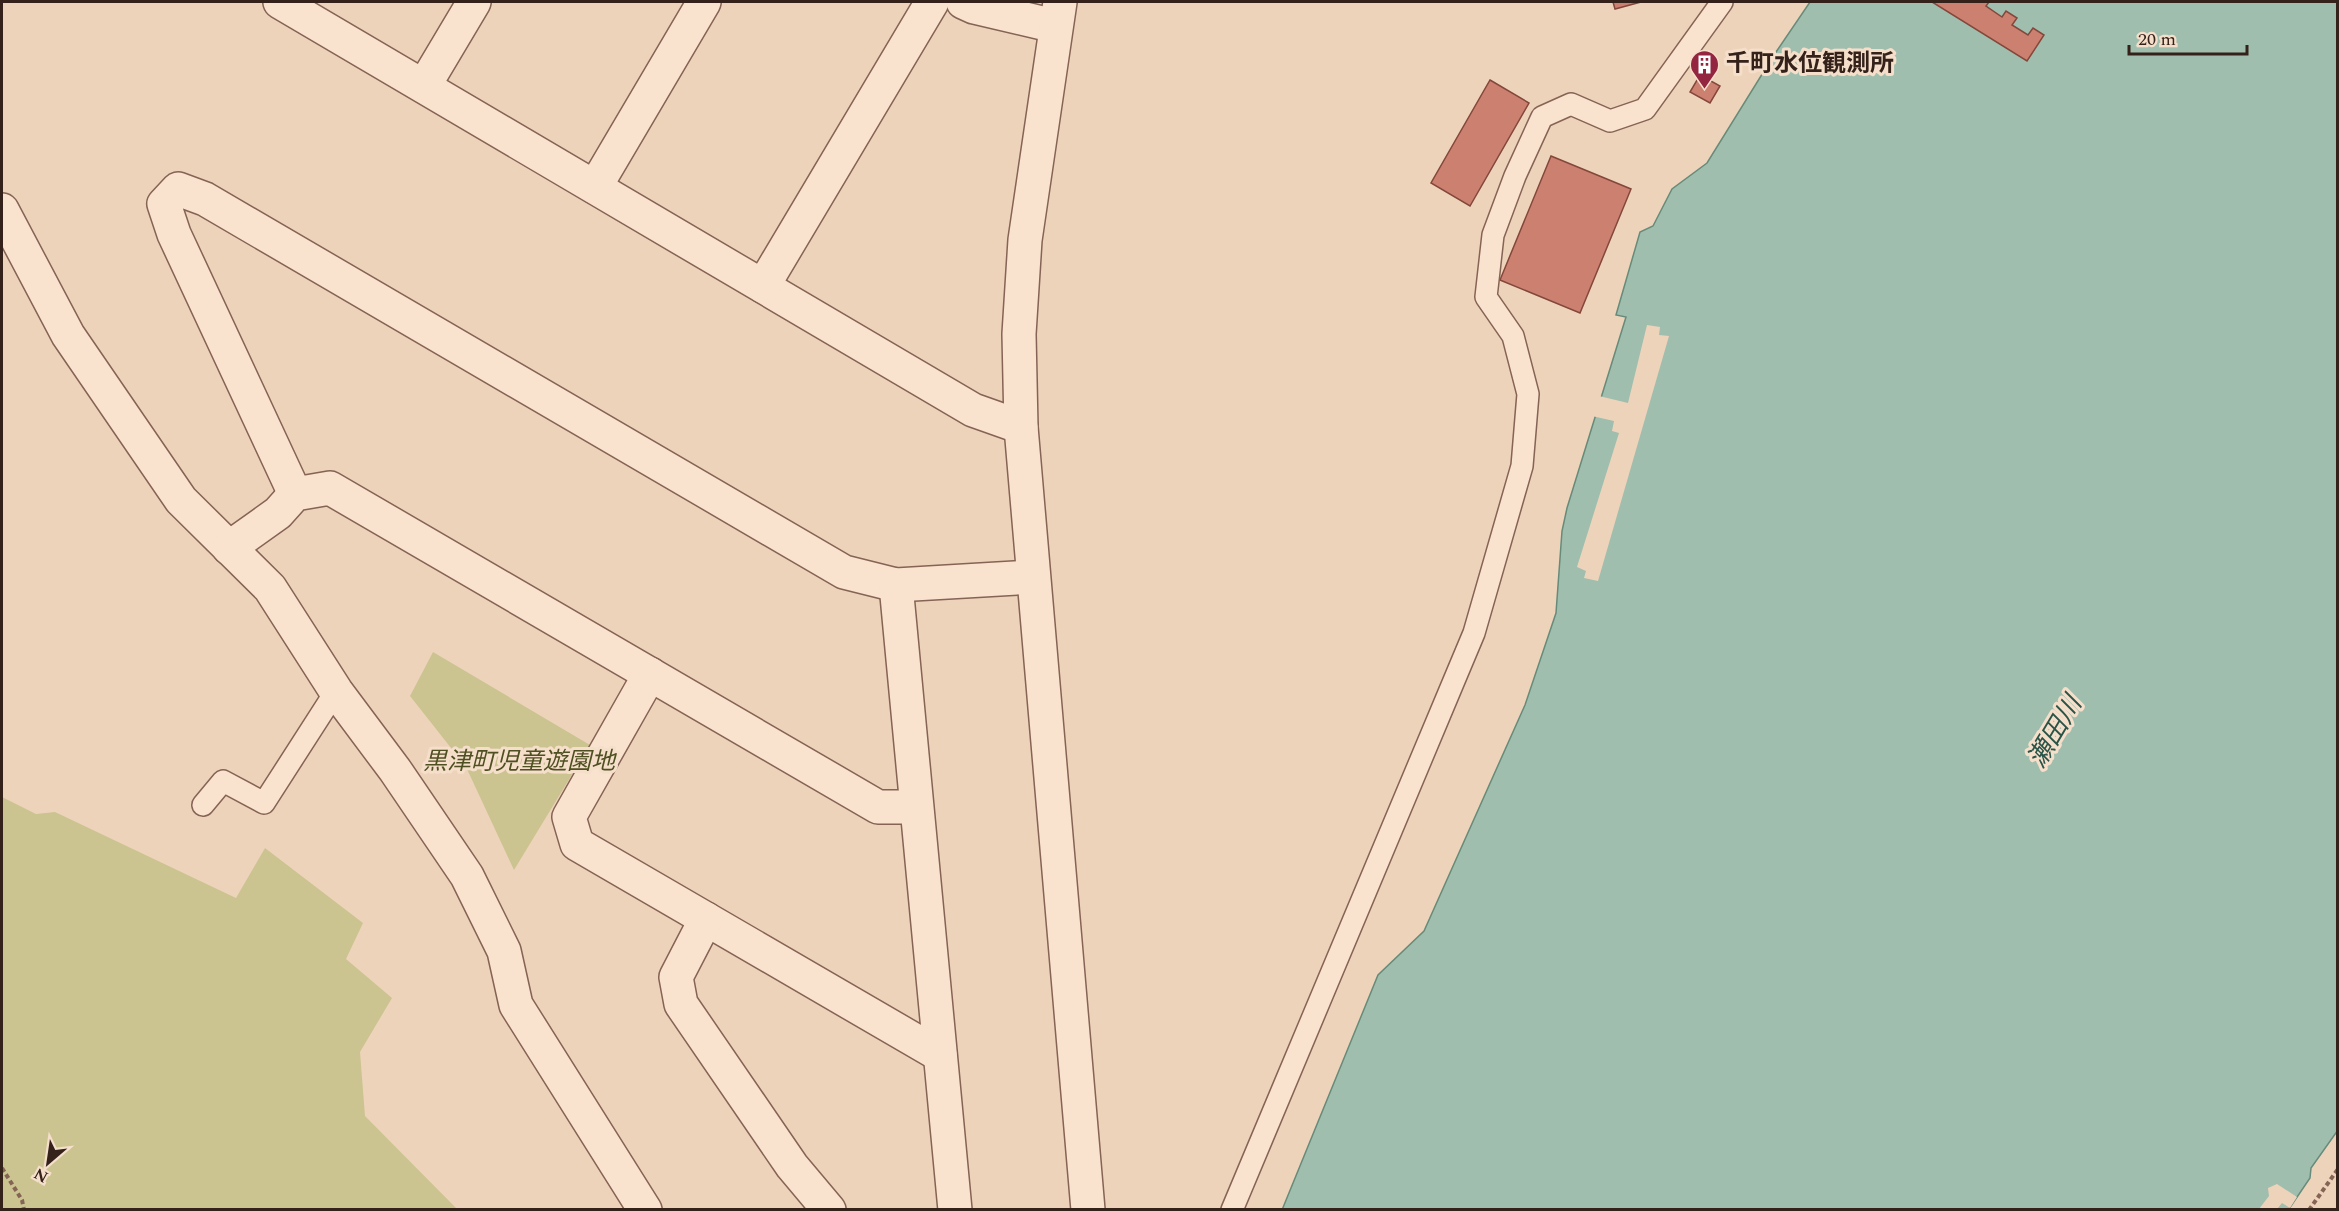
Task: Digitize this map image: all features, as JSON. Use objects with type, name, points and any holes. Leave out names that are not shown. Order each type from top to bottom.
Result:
[{"type":"street","points":[[280,2],[973,410],[1021,428]]},
{"type":"street","points":[[424,86],[474,2]]},
{"type":"street","points":[[595,187],[704,2]]},
{"type":"street","points":[[763,286],[932,2]]},
{"type":"street","points":[[963,2],[974,7],[1058,14],[1025,240],[1019,334],[1021,428],[1088,1209]]},
{"type":"street","points":[[295,494],[174,234],[164,204],[178,189],[205,199],[844,572],[896,585],[1033,577]]},
{"type":"street","points":[[6,234],[68,335],[181,500],[270,588],[336,691],[395,770],[467,876],[504,951],[516,1005],[645,1209]]},
{"type":"street","points":[[229,548],[278,513],[295,494],[330,488],[878,807],[916,807]]},
{"type":"street","points":[[896,585],[955,1209]]},
{"type":"street","points":[[650,674],[569,818],[577,844],[940,1055]]},
{"type":"street","points":[[706,919],[676,976],[681,1004],[792,1166],[829,1209]]},
{"type":"lane","points":[[1232,1209],[1474,633],[1522,466],[1528,394],[1513,336],[1486,297],[1493,235],[1515,176],[1542,117],[1571,104],[1610,121],[1645,109],[1722,2]]},
{"type":"lane","points":[[203,805],[224,781],[264,803],[336,691]]},
{"type":"path","points":[[2,1168],[22,1200],[24,1209]]},
{"type":"path","points":[[2309,1209],[2337,1169]]},
{"type":"green space","name":"黒津町児童遊園地","points":[[433,652],[590,745],[514,870],[466,767],[410,696]]},
{"type":"green space","points":[[2,797],[36,814],[55,812],[236,898],[265,848],[363,923],[346,959],[392,998],[360,1052],[365,1116],[457,1209],[2,1209]]},
{"type":"water","name":"瀬田川","points":[[1810,2],[2337,2],[2338,1130],[2311,1168],[2310,1178],[2289,1209],[1282,1210],[1378,975],[1424,931],[1525,705],[1556,613],[1562,531],[1567,508],[1626,317],[1616,315],[1640,232],[1653,226],[1672,189],[1707,163]]},
{"type":"pier","points":[[1647,325],[1660,327],[1659,335],[1669,336],[1598,581],[1584,578],[1586,571],[1577,567],[1619,433],[1612,431],[1614,421],[1592,416],[1599,396],[1628,403]]},
{"type":"pier","points":[[2277,1184],[2297,1197],[2290,1208],[2282,1203],[2277,1209],[2259,1209],[2269,1196],[2268,1188]]},
{"type":"building","points":[[1613,2],[1641,2],[1615,9]]},
{"type":"building","points":[[1932,2],[1989,2],[1986,6],[2002,17],[2006,11],[2017,18],[2012,25],[2028,35],[2033,28],[2044,35],[2027,61]]},
{"type":"building","name":"千町水位観測所","points":[[1700,75],[1720,86],[1710,103],[1690,92]]},
{"type":"building","points":[[1490,80],[1529,103],[1470,206],[1431,183]]},
{"type":"building","points":[[1551,156],[1631,189],[1580,313],[1500,280]]},
{"type":"place","name":"千町水位観測所","points":[[1705,90]]}]
